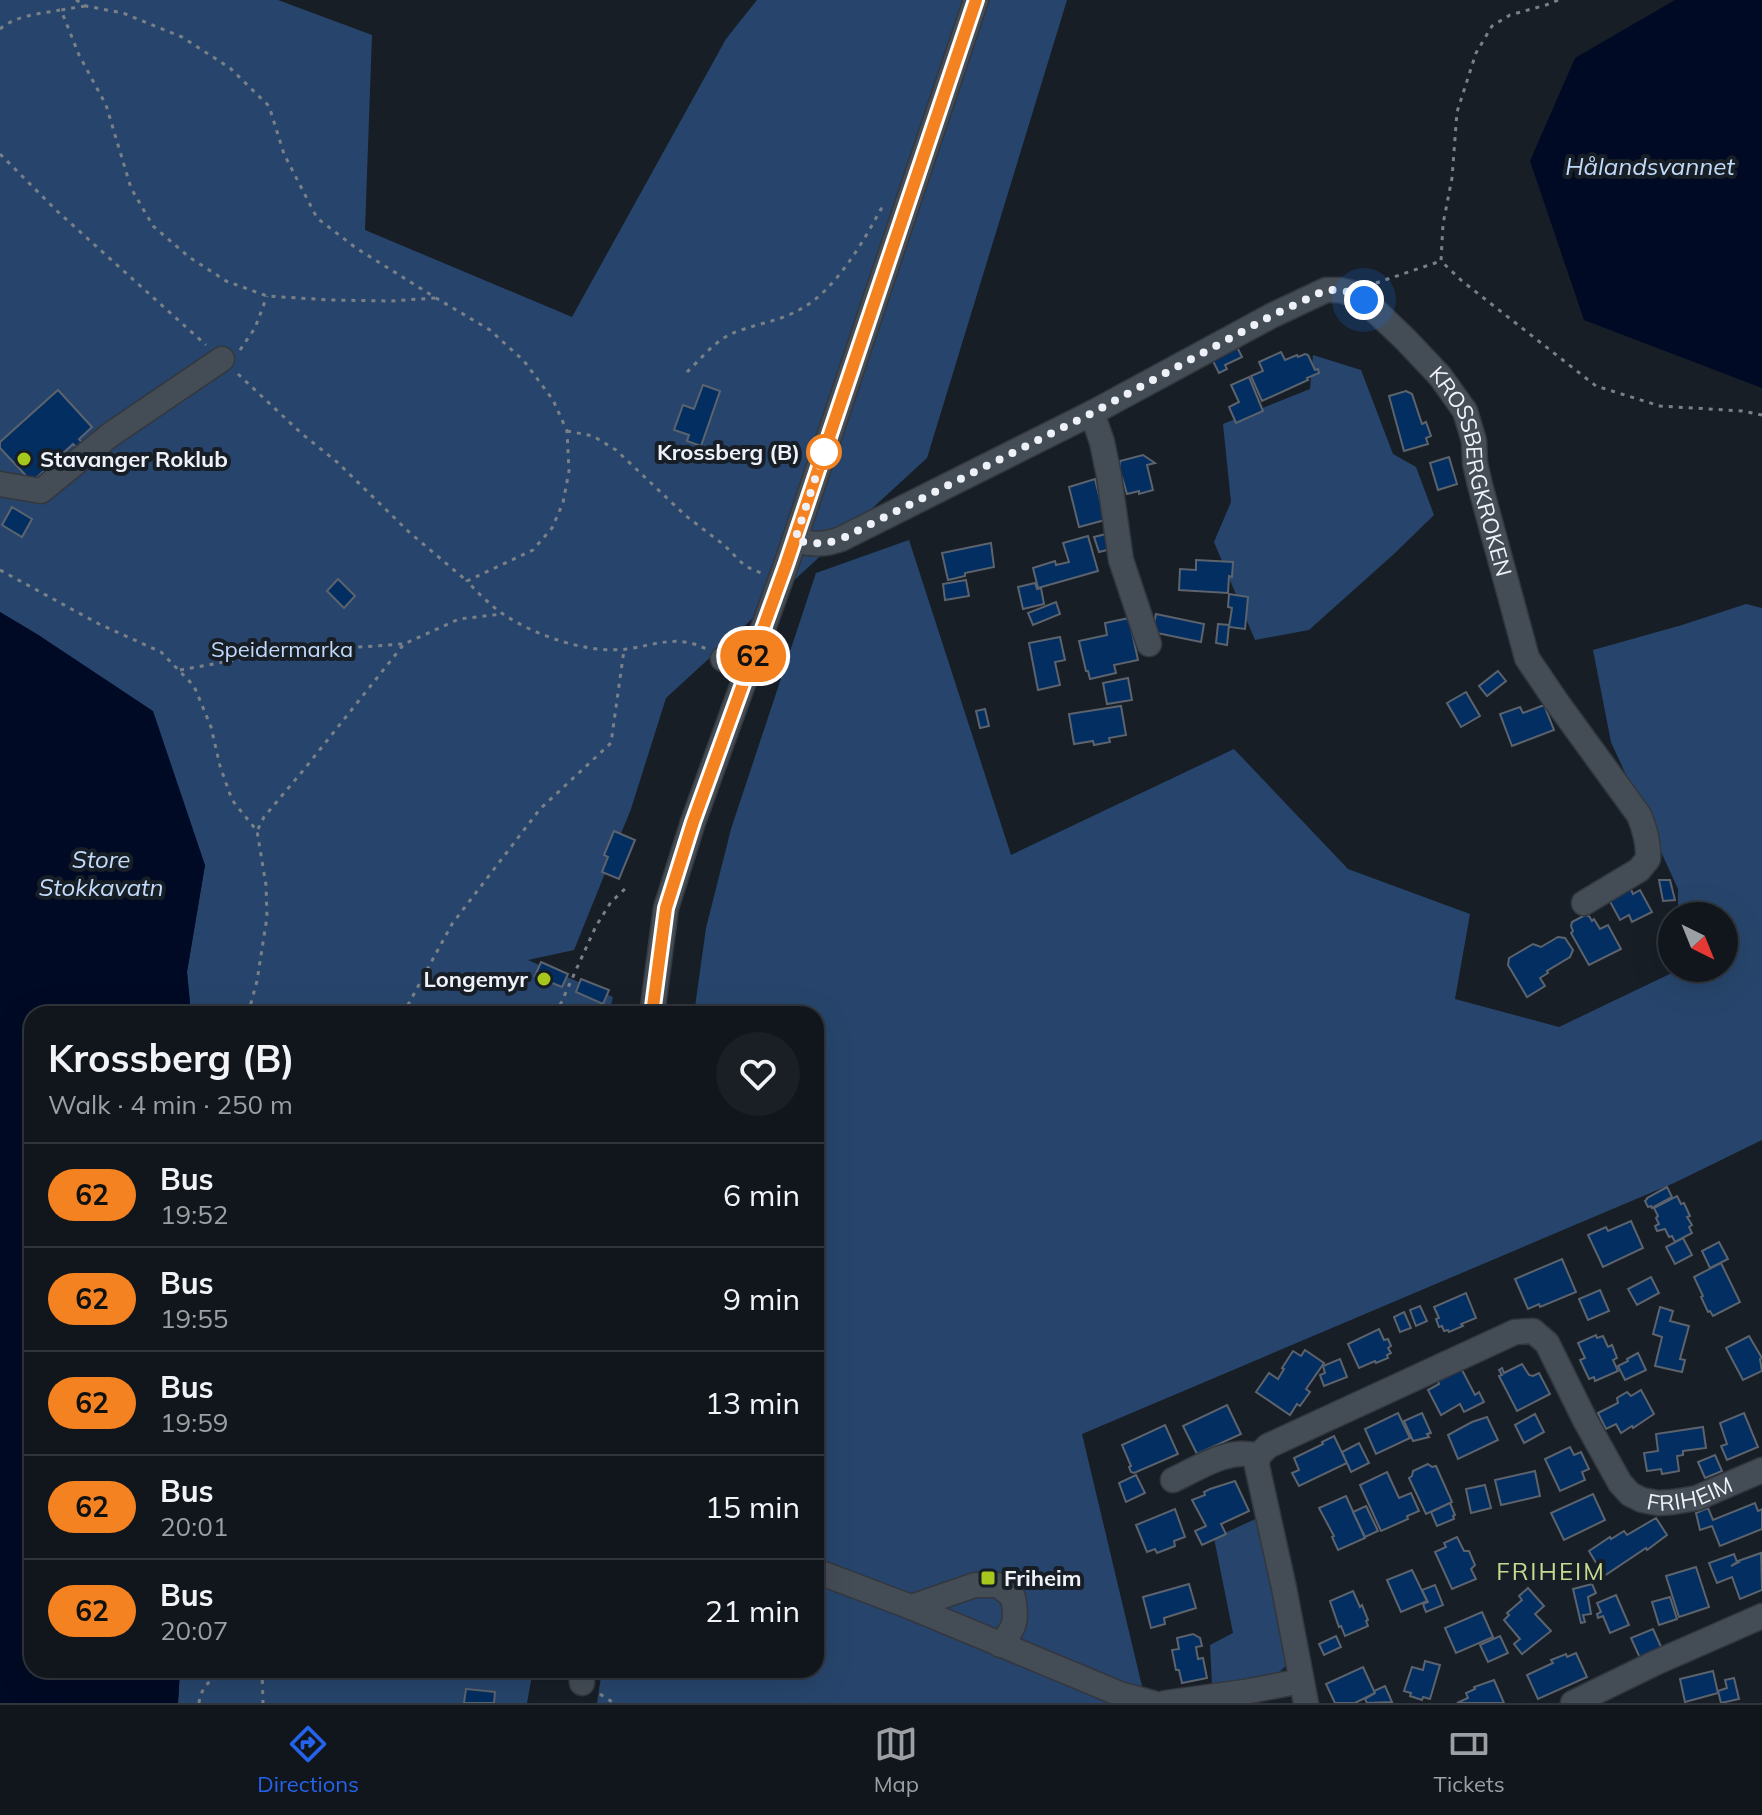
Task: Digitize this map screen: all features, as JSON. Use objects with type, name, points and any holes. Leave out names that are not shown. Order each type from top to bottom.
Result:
[{"type":"street","points":[[653,1006],[666,908],[693,822],[795,540],[976,0]]},
{"type":"street","points":[[795,540],[825,544],[841,539],[1092,413],[1271,316],[1326,290],[1352,293]]},
{"type":"street","name":"KROSSBERGKROKEN","points":[[1352,293],[1364,300],[1405,339],[1440,376],[1465,411],[1474,441],[1480,485],[1527,658],[1639,815],[1645,829],[1648,859],[1639,870],[1584,903]]},
{"type":"street","points":[[0,484],[41,491],[110,435],[222,359]]},
{"type":"street","points":[[1092,413],[1109,476],[1121,560],[1149,644]]},
{"type":"street","points":[[723,659],[748,669]]},
{"type":"street","name":"FRIHEIM","points":[[1173,1480],[1236,1453],[1258,1456],[1268,1446],[1515,1332],[1533,1331],[1547,1343],[1592,1433],[1620,1483],[1630,1494],[1658,1503],[1697,1498],[1762,1470]]},
{"type":"street","points":[[1165,1703],[1244,1692],[1304,1692],[1257,1466],[1258,1456]]},
{"type":"street","points":[[824,1574],[1120,1694],[1153,1703]]},
{"type":"street","points":[[911,1607],[975,1585],[998,1585],[1013,1597],[1016,1615],[1013,1631],[1000,1645]]},
{"type":"street","points":[[1573,1703],[1762,1616]]},
{"type":"path","points":[[76,0],[86,6]]},
{"type":"path","points":[[1558,0],[1510,15],[1492,26],[1476,53],[1457,112],[1441,261],[1596,386],[1660,406],[1762,415]]},
{"type":"path","points":[[0,29],[21,17],[86,6],[123,13],[182,37],[230,68],[269,106],[284,154],[317,218],[356,248],[490,330],[524,361],[553,400],[567,431],[569,471],[563,503],[552,528],[533,550],[467,581],[502,614],[534,632],[579,646],[624,650],[676,640],[701,646],[723,659]]},
{"type":"path","points":[[61,10],[79,55],[106,105],[131,188],[153,226],[189,257],[226,281],[267,296],[375,301],[436,298]]},
{"type":"path","points":[[687,372],[728,336],[801,309],[822,294],[865,239],[881,209],[909,196]]},
{"type":"path","points":[[1352,293],[1406,271],[1441,261]]},
{"type":"path","points":[[222,359],[238,353],[255,328],[267,296]]},
{"type":"path","points":[[567,431],[593,436],[616,450],[745,566],[765,575]]},
{"type":"path","points":[[0,570],[99,624],[161,652],[194,686],[211,727],[232,800],[257,831],[266,885],[267,917],[250,1006]]},
{"type":"path","points":[[180,670],[274,653],[404,644],[459,619],[502,614]]},
{"type":"path","points":[[257,831],[264,817],[404,644]]},
{"type":"path","points":[[407,1006],[452,924],[513,843],[540,809],[611,743],[624,650]]},
{"type":"path","points":[[560,1006],[596,926],[611,902],[627,887]]},
{"type":"path","points":[[199,1703],[212,1678]]},
{"type":"path","points":[[262,1678],[263,1703]]},
{"type":"green space","name":"Speidermarka","points":[[0,0],[278,0],[372,35],[365,230],[572,317],[726,39],[757,0],[1067,0],[927,458],[666,698],[631,809],[574,950],[528,960],[613,997],[611,1006],[190,1006],[187,972],[205,865],[40,636],[0,612]]},
{"type":"green space","points":[[1313,355],[1361,370],[1393,454],[1416,467],[1434,515],[1309,630],[1255,640],[1214,542],[1231,502],[1223,424],[1310,389]]},
{"type":"green space","points":[[909,540],[1011,855],[1234,749],[1348,869],[1470,914],[1455,999],[1559,1027],[1658,980],[1658,982],[1738,982],[1738,902],[1678,902],[1678,889],[1611,742],[1593,650],[1746,604],[1762,608],[1762,1140],[1674,1183],[1082,1434],[1146,1703],[597,1703],[601,1678],[824,1678],[824,1006],[695,1006],[706,928],[731,829],[816,573]]},
{"type":"green space","points":[[1262,1516],[1287,1656],[1285,1667],[1276,1675],[1212,1685],[1210,1645],[1233,1633],[1214,1538]]},
{"type":"green space","points":[[180,1678],[532,1678],[527,1703],[178,1703]]},
{"type":"water","name":"Hålandsvannet","points":[[1675,0],[1762,0],[1762,388],[1584,320],[1530,161],[1575,58]]},
{"type":"water","name":"Store Stokkavatn","points":[[0,612],[153,711],[205,865],[187,972],[190,1006],[24,1006],[24,1678],[180,1678],[178,1703],[0,1703]]},
{"type":"building","points":[[1237,347],[1242,357],[1225,365],[1227,369],[1219,373],[1213,361]]},
{"type":"building","points":[[1281,352],[1285,360],[1308,355],[1319,373],[1262,401],[1251,376],[1263,371],[1259,362]]},
{"type":"building","points":[[1249,377],[1263,411],[1236,423],[1229,407],[1239,402],[1231,385]]},
{"type":"building","points":[[703,385],[720,391],[701,446],[687,441],[689,435],[674,430],[683,405],[694,409]]},
{"type":"building","points":[[58,390],[92,427],[79,439],[82,443],[77,448],[73,444],[32,482],[0,448],[0,442]]},
{"type":"building","points":[[1406,391],[1412,394],[1422,424],[1426,422],[1431,436],[1426,438],[1428,444],[1404,451],[1389,396]]},
{"type":"building","points":[[1143,455],[1155,463],[1147,465],[1153,490],[1127,494],[1119,473],[1120,461]]},
{"type":"building","points":[[1449,457],[1457,484],[1438,490],[1430,463]]},
{"type":"building","points":[[1095,479],[1105,520],[1079,527],[1069,487]]},
{"type":"building","points":[[12,507],[32,519],[22,537],[2,525]]},
{"type":"building","points":[[1106,534],[1111,549],[1099,552],[1094,537]]},
{"type":"building","points":[[1088,536],[1098,571],[1038,588],[1033,568],[1055,561],[1056,565],[1069,562],[1063,543]]},
{"type":"building","points":[[991,543],[994,567],[948,580],[942,553]]},
{"type":"building","points":[[1196,560],[1233,562],[1228,593],[1179,590],[1180,569],[1196,570]]},
{"type":"building","points":[[338,579],[355,596],[344,608],[327,591]]},
{"type":"building","points":[[966,580],[969,596],[945,600],[943,584]]},
{"type":"building","points":[[1035,583],[1037,589],[1041,588],[1044,604],[1023,609],[1018,587]]},
{"type":"building","points":[[1229,594],[1248,597],[1245,629],[1229,627],[1232,608],[1228,607]]},
{"type":"building","points":[[1056,602],[1060,614],[1033,625],[1028,613]]},
{"type":"building","points":[[1156,614],[1204,624],[1201,642],[1152,632]]},
{"type":"building","points":[[1129,618],[1138,660],[1114,665],[1116,673],[1090,679],[1079,641],[1107,635],[1105,623]]},
{"type":"building","points":[[1218,624],[1229,625],[1227,645],[1216,643]]},
{"type":"building","points":[[1060,637],[1065,660],[1055,662],[1060,685],[1038,690],[1029,643]]},
{"type":"building","points":[[1498,671],[1506,681],[1487,696],[1479,686]]},
{"type":"building","points":[[1128,678],[1132,700],[1107,704],[1103,683]]},
{"type":"building","points":[[1466,692],[1480,716],[1461,727],[1447,703]]},
{"type":"building","points":[[1544,705],[1554,730],[1512,746],[1500,714],[1520,707],[1523,713]]},
{"type":"building","points":[[1121,706],[1126,735],[1094,745],[1093,741],[1074,744],[1069,714]]},
{"type":"building","points":[[985,709],[989,726],[980,728],[976,711]]},
{"type":"building","points":[[614,831],[635,840],[619,879],[602,872],[608,857],[604,855]]},
{"type":"building","points":[[1659,880],[1670,880],[1675,900],[1663,901]]},
{"type":"building","points":[[1629,885],[1633,894],[1640,890],[1652,912],[1632,922],[1629,915],[1620,920],[1607,896]]},
{"type":"building","points":[[1585,915],[1592,921],[1594,919],[1600,929],[1608,925],[1621,949],[1589,965],[1571,933],[1572,922]]},
{"type":"building","points":[[1558,937],[1565,938],[1573,950],[1570,957],[1547,971],[1540,978],[1545,986],[1527,997],[1508,965],[1509,958],[1533,944],[1541,947]]},
{"type":"building","points":[[541,962],[568,974],[562,987],[535,976]]},
{"type":"building","points":[[581,979],[609,990],[603,1004],[576,992]]},
{"type":"building","points":[[1667,1187],[1672,1197],[1652,1208],[1648,1207],[1647,1198]]},
{"type":"building","points":[[1677,1196],[1690,1216],[1687,1217],[1692,1233],[1675,1242],[1665,1229],[1657,1231],[1658,1216],[1654,1208]]},
{"type":"building","points":[[1631,1221],[1643,1248],[1603,1267],[1588,1235]]},
{"type":"building","points":[[1683,1238],[1692,1255],[1675,1264],[1666,1247]]},
{"type":"building","points":[[1719,1242],[1728,1259],[1710,1268],[1702,1251]]},
{"type":"building","points":[[1562,1259],[1576,1292],[1528,1309],[1515,1279]]},
{"type":"building","points":[[1721,1263],[1740,1302],[1713,1316],[1708,1312],[1694,1277]]},
{"type":"building","points":[[1651,1277],[1659,1293],[1637,1305],[1628,1289]]},
{"type":"building","points":[[1600,1290],[1609,1311],[1588,1320],[1579,1299]]},
{"type":"building","points":[[1466,1293],[1476,1318],[1449,1332],[1444,1331],[1442,1326],[1439,1327],[1434,1307]]},
{"type":"building","points":[[1420,1306],[1427,1321],[1416,1326],[1410,1310]]},
{"type":"building","points":[[1660,1307],[1673,1311],[1670,1321],[1689,1326],[1680,1359],[1685,1360],[1682,1372],[1655,1366],[1662,1337],[1653,1334]]},
{"type":"building","points":[[1404,1312],[1411,1328],[1400,1332],[1394,1317]]},
{"type":"building","points":[[1379,1329],[1384,1340],[1388,1339],[1391,1353],[1387,1355],[1388,1358],[1359,1368],[1348,1344]]},
{"type":"building","points":[[1596,1335],[1597,1338],[1603,1336],[1608,1347],[1612,1345],[1618,1371],[1595,1381],[1594,1377],[1589,1379],[1580,1360],[1585,1358],[1578,1343]]},
{"type":"building","points":[[1749,1336],[1762,1358],[1762,1371],[1743,1380],[1726,1348]]},
{"type":"building","points":[[1305,1350],[1324,1363],[1306,1389],[1310,1392],[1290,1415],[1256,1392],[1269,1373],[1278,1379],[1293,1351],[1301,1356]]},
{"type":"building","points":[[1638,1353],[1646,1370],[1625,1380],[1618,1366]]},
{"type":"building","points":[[1340,1359],[1347,1377],[1324,1386],[1320,1375],[1325,1373],[1323,1366]]},
{"type":"building","points":[[1522,1364],[1529,1375],[1539,1373],[1550,1394],[1517,1411],[1499,1376],[1502,1375],[1499,1370],[1502,1368],[1504,1373]]},
{"type":"building","points":[[1460,1366],[1475,1395],[1479,1392],[1484,1402],[1464,1412],[1460,1404],[1441,1415],[1428,1390]]},
{"type":"building","points":[[1641,1390],[1654,1414],[1621,1433],[1616,1424],[1606,1429],[1598,1413],[1618,1403],[1617,1398],[1627,1392],[1631,1396]]},
{"type":"building","points":[[1227,1405],[1241,1434],[1197,1454],[1183,1426]]},
{"type":"building","points":[[1398,1413],[1410,1438],[1376,1454],[1365,1429]]},
{"type":"building","points":[[1422,1413],[1431,1433],[1427,1434],[1429,1437],[1413,1441],[1404,1421]]},
{"type":"building","points":[[1744,1413],[1758,1447],[1727,1460],[1721,1446],[1727,1444],[1720,1423]]},
{"type":"building","points":[[1535,1414],[1544,1432],[1524,1443],[1515,1425]]},
{"type":"building","points":[[1487,1417],[1498,1440],[1458,1459],[1448,1435]]},
{"type":"building","points":[[1165,1425],[1178,1454],[1131,1472],[1122,1445]]},
{"type":"building","points":[[1703,1427],[1706,1448],[1683,1451],[1683,1455],[1677,1456],[1679,1471],[1662,1474],[1661,1469],[1647,1471],[1644,1453],[1658,1451],[1656,1434]]},
{"type":"building","points":[[1334,1436],[1347,1463],[1299,1486],[1292,1473],[1299,1470],[1294,1458]]},
{"type":"building","points":[[1359,1443],[1369,1463],[1351,1472],[1342,1452]]},
{"type":"building","points":[[1570,1447],[1574,1455],[1581,1452],[1589,1469],[1582,1472],[1585,1480],[1560,1491],[1545,1459]]},
{"type":"building","points":[[1715,1455],[1722,1471],[1705,1478],[1698,1462]]},
{"type":"building","points":[[1428,1464],[1436,1466],[1452,1502],[1426,1514],[1409,1478],[1413,1471]]},
{"type":"building","points":[[1535,1471],[1540,1496],[1501,1505],[1495,1480]]},
{"type":"building","points":[[1387,1472],[1399,1498],[1411,1493],[1419,1511],[1381,1531],[1360,1485]]},
{"type":"building","points":[[1136,1475],[1145,1493],[1126,1502],[1119,1483]]},
{"type":"building","points":[[1235,1481],[1249,1511],[1221,1524],[1226,1534],[1202,1545],[1195,1531],[1206,1526],[1192,1500],[1205,1495],[1204,1492],[1210,1489]]},
{"type":"building","points":[[1485,1485],[1491,1508],[1471,1513],[1466,1489]]},
{"type":"building","points":[[1593,1494],[1605,1520],[1564,1540],[1551,1513]]},
{"type":"building","points":[[1346,1496],[1365,1538],[1338,1550],[1319,1508]]},
{"type":"building","points":[[1450,1503],[1454,1519],[1437,1526],[1431,1512]]},
{"type":"building","points":[[1755,1503],[1758,1511],[1762,1509],[1762,1529],[1720,1546],[1712,1526],[1700,1530],[1696,1513],[1708,1508],[1713,1520]]},
{"type":"building","points":[[1366,1506],[1378,1531],[1365,1537],[1353,1512]]},
{"type":"building","points":[[1175,1509],[1185,1537],[1174,1541],[1175,1546],[1157,1553],[1155,1549],[1147,1552],[1136,1525]]},
{"type":"building","points":[[1656,1518],[1667,1535],[1604,1576],[1589,1551],[1610,1537],[1624,1531],[1627,1535]]},
{"type":"building","points":[[1457,1537],[1464,1551],[1469,1551],[1475,1565],[1471,1569],[1476,1579],[1452,1589],[1435,1552]]},
{"type":"building","points":[[1761,1553],[1762,1590],[1740,1599],[1732,1577],[1717,1583],[1709,1563],[1734,1554],[1737,1562],[1731,1566]]},
{"type":"building","points":[[1696,1567],[1709,1607],[1679,1617],[1666,1576]]},
{"type":"building","points":[[1412,1570],[1427,1601],[1401,1612],[1387,1580]]},
{"type":"building","points":[[1189,1584],[1196,1608],[1164,1618],[1165,1624],[1151,1628],[1143,1597]]},
{"type":"building","points":[[1592,1584],[1596,1593],[1588,1597],[1591,1614],[1583,1615],[1585,1622],[1581,1623],[1573,1589]]},
{"type":"building","points":[[1435,1585],[1443,1605],[1426,1612],[1423,1604],[1428,1602],[1422,1590]]},
{"type":"building","points":[[1528,1588],[1544,1606],[1535,1614],[1551,1631],[1522,1654],[1514,1644],[1520,1639],[1504,1620]]},
{"type":"building","points":[[1353,1591],[1360,1607],[1362,1605],[1368,1626],[1345,1636],[1330,1601]]},
{"type":"building","points":[[1616,1595],[1629,1625],[1610,1633],[1603,1616],[1598,1618],[1597,1614],[1601,1612],[1597,1603]]},
{"type":"building","points":[[1670,1597],[1677,1619],[1659,1625],[1652,1602]]},
{"type":"building","points":[[1482,1612],[1493,1637],[1456,1653],[1445,1628]]},
{"type":"building","points":[[1653,1629],[1662,1649],[1640,1658],[1631,1638]]},
{"type":"building","points":[[1193,1634],[1200,1638],[1202,1646],[1196,1647],[1198,1659],[1203,1658],[1207,1678],[1182,1683],[1172,1650],[1179,1649],[1177,1638]]},
{"type":"building","points":[[1336,1636],[1341,1647],[1324,1655],[1319,1644]]},
{"type":"building","points":[[1500,1636],[1508,1653],[1488,1662],[1480,1645]]},
{"type":"building","points":[[1576,1653],[1587,1677],[1538,1699],[1527,1675],[1553,1663],[1551,1660]]},
{"type":"building","points":[[1425,1661],[1440,1665],[1430,1699],[1423,1697],[1422,1700],[1404,1691],[1412,1667],[1423,1670]]},
{"type":"building","points":[[1363,1667],[1375,1693],[1355,1703],[1335,1703],[1326,1684]]},
{"type":"building","points":[[1713,1671],[1718,1693],[1685,1702],[1680,1679]]},
{"type":"building","points":[[1734,1678],[1739,1699],[1721,1703],[1718,1691],[1727,1688],[1725,1680]]},
{"type":"building","points":[[1494,1680],[1504,1703],[1457,1703],[1468,1698],[1466,1693],[1474,1687]]},
{"type":"building","points":[[1385,1686],[1392,1702],[1367,1703],[1365,1699]]},
{"type":"building","points":[[466,1689],[495,1692],[494,1703],[464,1703]]},
{"type":"bus line","name":"62","points":[[653,1006],[666,908],[693,822],[786,565],[976,0]]},
{"type":"place","name":"Krossberg (B)","points":[[824,452]]},
{"type":"place","name":"Stavanger Roklub","points":[[24,459]]},
{"type":"place","name":"Longemyr","points":[[544,979]]},
{"type":"place","name":"Friheim","points":[[988,1578]]},
{"type":"district","name":"FRIHEIM","points":[[1551,1571]]},
{"type":"route","points":[[824,452],[795,540],[812,544],[841,539],[1092,413],[1271,316],[1326,290],[1352,293],[1364,300]]}]
